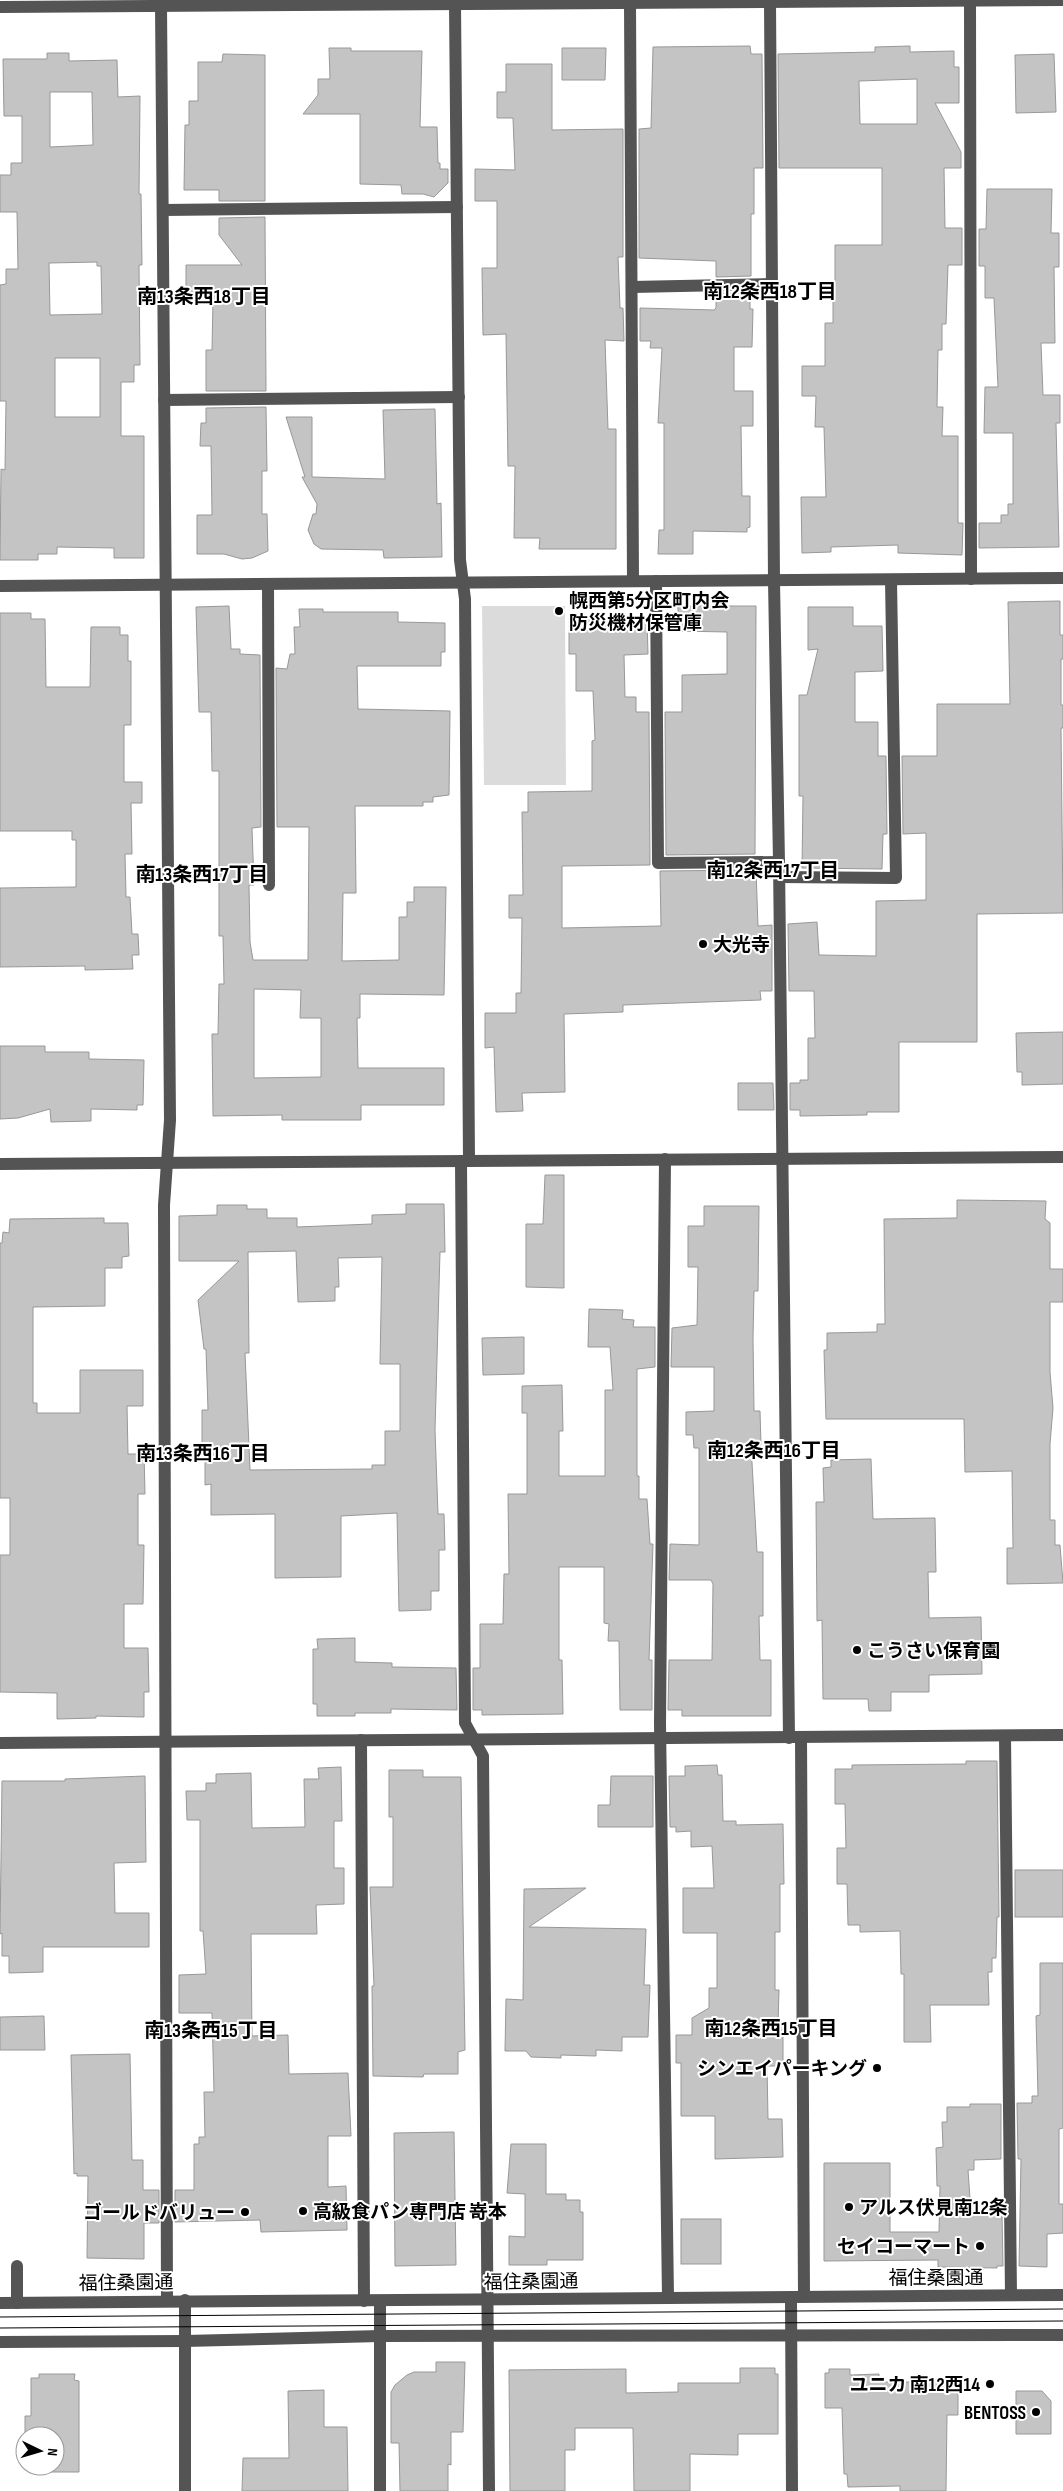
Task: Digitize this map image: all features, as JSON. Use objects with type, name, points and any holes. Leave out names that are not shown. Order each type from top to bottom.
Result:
[{"type":"street","points":[[0,7],[455,4],[469,2],[630,3],[1063,0]]},
{"type":"street","points":[[970,1],[971,579]]},
{"type":"street","points":[[770,2],[774,580],[782,1159],[795,1738],[797,2296],[792,2335],[792,2491]]},
{"type":"street","points":[[630,3],[633,581]]},
{"type":"street","points":[[455,4],[461,582],[465,599],[465,1723],[482,1756],[486,2337],[489,2491]]},
{"type":"street","points":[[161,5],[170,1120],[164,1205],[167,2301]]},
{"type":"street","points":[[163,210],[457,208]]},
{"type":"street","points":[[632,288],[773,284]]},
{"type":"street","points":[[164,400],[459,398]]},
{"type":"street","points":[[0,586],[1063,578]]},
{"type":"street","points":[[779,877],[896,878],[891,580]]},
{"type":"street","points":[[656,581],[658,863],[779,862]]},
{"type":"street","points":[[268,584],[269,885]]},
{"type":"street","points":[[0,1164],[1063,1157]]},
{"type":"street","points":[[665,1159],[660,1738],[668,2298]]},
{"type":"street","points":[[0,1743],[1063,1735]]},
{"type":"street","points":[[1005,1736],[1011,2295]]},
{"type":"street","points":[[361,1740],[364,2301]]},
{"type":"street","points":[[17,2266],[17,2303]]},
{"type":"street","name":"福住桑園通","points":[[0,2303],[185,2300],[380,2301],[1063,2295]]},
{"type":"street","points":[[185,2300],[185,2491]]},
{"type":"street","points":[[380,2301],[380,2491]]},
{"type":"street","points":[[0,2342],[185,2341],[380,2336],[1063,2335]]},
{"type":"shaded area","points":[[482,606],[565,606],[566,785],[484,785]]},
{"type":"building","points":[[750,46],[751,54],[762,54],[763,168],[754,168],[754,214],[751,214],[751,276],[716,277],[716,261],[639,258],[639,129],[651,128],[653,47]]},
{"type":"building","points":[[910,46],[910,52],[954,51],[954,67],[959,67],[959,103],[935,103],[961,152],[961,168],[944,168],[945,228],[962,228],[962,265],[948,265],[946,324],[942,324],[942,350],[938,350],[937,407],[943,407],[942,436],[958,436],[958,523],[963,523],[962,555],[898,553],[898,545],[831,547],[831,552],[802,553],[801,497],[826,497],[824,427],[815,427],[816,396],[802,396],[802,366],[825,366],[825,323],[833,323],[833,301],[835,301],[835,245],[882,245],[882,168],[779,168],[778,54],[875,52],[875,47]],"holes":[[[917,79],[917,124],[860,124],[859,81]]]},
{"type":"building","points":[[329,48],[351,48],[351,51],[422,51],[420,127],[437,127],[438,163],[440,163],[440,169],[448,169],[448,183],[434,197],[423,194],[402,194],[401,185],[360,184],[360,114],[303,114],[318,95],[318,79],[330,79]]},
{"type":"building","points":[[562,48],[606,48],[605,80],[562,80]]},
{"type":"building","points":[[47,53],[69,53],[69,61],[117,60],[118,97],[140,96],[139,194],[141,194],[142,265],[139,265],[140,365],[134,365],[134,382],[121,382],[121,436],[144,436],[144,558],[114,558],[114,548],[57,547],[57,554],[38,554],[38,560],[0,560],[1,469],[5,470],[6,401],[0,401],[0,285],[6,284],[6,269],[18,269],[17,212],[0,212],[0,175],[11,175],[11,163],[22,163],[22,116],[4,116],[3,59],[47,59]],"holes":[[[50,92],[92,92],[93,145],[50,147]],[[97,262],[97,266],[101,266],[102,314],[50,315],[49,263]],[[55,358],[100,358],[100,417],[55,417]]]},
{"type":"building","points":[[223,54],[265,55],[265,201],[219,201],[219,190],[184,190],[185,125],[189,125],[189,101],[198,101],[198,62],[222,62]]},
{"type":"building","points":[[1054,54],[1056,112],[1016,113],[1015,55]]},
{"type":"building","points":[[506,64],[552,64],[552,130],[623,129],[623,257],[618,257],[620,308],[623,308],[624,341],[605,340],[608,429],[616,429],[616,549],[539,549],[540,538],[514,538],[515,466],[508,466],[506,334],[483,335],[482,268],[497,268],[497,201],[475,201],[475,169],[515,170],[513,118],[497,118],[497,92],[506,92]]},
{"type":"building","points":[[987,189],[1052,189],[1051,233],[1059,233],[1059,267],[1054,267],[1055,343],[1041,343],[1043,395],[1060,395],[1060,423],[1056,423],[1059,547],[979,548],[979,523],[1001,523],[1001,515],[1008,515],[1008,504],[1013,504],[1013,433],[984,433],[985,387],[998,387],[994,298],[985,298],[985,266],[979,266],[979,229],[986,229]]},
{"type":"building","points":[[265,217],[266,391],[206,391],[206,350],[212,350],[213,300],[186,300],[186,265],[242,265],[219,235],[219,218]]},
{"type":"building","points":[[716,293],[750,293],[750,309],[753,309],[752,347],[734,347],[734,391],[753,391],[753,426],[741,426],[742,496],[750,496],[750,527],[747,528],[747,532],[693,531],[693,554],[658,554],[659,530],[664,530],[664,423],[658,423],[662,348],[650,348],[651,341],[640,341],[640,308],[714,310],[716,308]]},
{"type":"building","points":[[266,407],[267,471],[262,471],[262,514],[267,514],[268,551],[252,558],[242,559],[224,554],[197,554],[197,515],[212,515],[211,446],[200,446],[201,423],[206,423],[206,408]]},
{"type":"building","points":[[435,409],[437,504],[441,503],[442,557],[384,558],[383,550],[321,549],[314,544],[308,530],[313,514],[316,514],[317,504],[302,477],[305,477],[286,417],[312,417],[312,477],[385,479],[383,410]]},
{"type":"building","points":[[1060,601],[1060,635],[1063,635],[1061,705],[1063,705],[1063,728],[1061,728],[1063,913],[977,914],[977,1042],[899,1042],[899,1112],[867,1112],[867,1115],[800,1116],[800,1110],[790,1110],[790,1083],[800,1083],[800,1080],[808,1080],[808,1038],[815,1038],[814,991],[789,991],[788,924],[817,922],[819,955],[876,956],[876,901],[926,900],[926,833],[903,834],[902,756],[937,756],[937,704],[1010,704],[1008,602]]},
{"type":"building","points":[[229,606],[231,649],[240,649],[240,654],[260,655],[261,827],[252,828],[254,885],[249,885],[250,942],[253,960],[308,960],[309,827],[277,827],[276,668],[287,669],[290,654],[295,654],[294,627],[300,627],[299,609],[323,609],[323,612],[398,612],[398,622],[445,623],[445,652],[441,652],[441,666],[357,666],[358,709],[450,711],[449,795],[433,797],[433,802],[423,802],[423,806],[355,806],[356,893],[343,893],[342,961],[399,960],[399,917],[407,917],[407,902],[414,902],[414,887],[446,887],[444,995],[360,994],[360,1018],[357,1018],[358,1068],[444,1068],[444,1105],[361,1105],[361,1120],[282,1120],[282,1115],[213,1116],[212,1034],[218,1034],[219,984],[224,984],[223,936],[219,936],[219,771],[212,771],[211,712],[199,712],[196,607]],"holes":[[[254,989],[301,990],[300,1018],[321,1018],[321,1077],[254,1078]]]},
{"type":"building","points":[[678,606],[756,606],[755,854],[666,855],[665,712],[682,712],[682,675],[727,674],[727,632],[678,631]]},
{"type":"building","points":[[808,607],[853,607],[853,626],[882,626],[883,671],[855,672],[855,722],[878,722],[878,756],[886,756],[887,834],[883,834],[882,869],[802,868],[803,796],[799,796],[799,695],[807,695],[818,649],[808,650]]},
{"type":"building","points":[[0,613],[31,613],[31,619],[45,619],[46,687],[90,687],[91,627],[120,627],[120,635],[128,635],[128,661],[131,661],[131,725],[124,725],[124,782],[142,782],[142,803],[131,803],[132,854],[125,854],[126,897],[130,897],[132,934],[138,934],[139,955],[132,955],[133,969],[85,970],[85,966],[0,967],[0,888],[76,887],[76,840],[72,840],[72,831],[0,831]]},
{"type":"building","points":[[569,618],[647,619],[648,654],[624,655],[625,697],[636,697],[636,712],[649,712],[650,865],[562,866],[562,928],[661,926],[660,871],[756,870],[758,926],[772,925],[772,991],[760,991],[761,1000],[623,1005],[623,1012],[564,1014],[565,1092],[522,1093],[523,1111],[496,1112],[494,1047],[485,1048],[485,1013],[516,1013],[516,993],[521,993],[522,918],[509,918],[509,895],[523,895],[522,812],[528,812],[528,792],[592,791],[592,741],[595,740],[593,691],[576,691],[576,654],[569,654]]},
{"type":"building","points":[[1063,1032],[1063,1084],[1022,1085],[1022,1072],[1017,1072],[1016,1033]]},
{"type":"building","points":[[0,1046],[45,1046],[45,1052],[89,1052],[89,1059],[144,1060],[143,1105],[137,1105],[137,1110],[91,1109],[91,1121],[51,1122],[50,1109],[18,1118],[0,1119]]},
{"type":"building","points":[[738,1083],[773,1083],[774,1110],[738,1110]]},
{"type":"building","points":[[545,1175],[564,1175],[564,1288],[526,1287],[526,1224],[543,1224]]},
{"type":"building","points":[[957,1200],[1046,1201],[1045,1219],[1050,1223],[1050,1269],[1063,1269],[1063,1302],[1050,1302],[1050,1372],[1053,1408],[1050,1444],[1050,1520],[1055,1520],[1055,1545],[1060,1545],[1063,1583],[1007,1584],[1007,1548],[1013,1548],[1012,1471],[965,1472],[964,1419],[826,1419],[824,1350],[827,1350],[827,1333],[877,1332],[877,1324],[885,1324],[884,1219],[957,1218]]},
{"type":"building","points":[[406,1204],[444,1204],[445,1252],[440,1252],[435,1430],[438,1514],[444,1514],[445,1550],[439,1550],[439,1591],[431,1591],[431,1610],[399,1611],[397,1513],[341,1516],[341,1577],[275,1578],[275,1514],[211,1515],[211,1484],[205,1485],[205,1451],[202,1451],[202,1410],[208,1410],[206,1349],[204,1349],[198,1300],[239,1261],[179,1261],[179,1216],[217,1215],[217,1205],[247,1205],[247,1209],[267,1209],[267,1218],[297,1218],[297,1227],[372,1224],[372,1215],[406,1214]],"holes":[[[296,1251],[298,1302],[335,1301],[335,1287],[339,1287],[338,1258],[382,1257],[380,1364],[400,1364],[400,1431],[385,1431],[385,1465],[372,1465],[372,1469],[250,1470],[245,1353],[249,1353],[248,1252]]]},
{"type":"building","points":[[704,1206],[759,1206],[758,1291],[754,1291],[753,1338],[754,1411],[760,1411],[761,1445],[751,1445],[757,1552],[763,1552],[763,1616],[759,1616],[760,1660],[771,1660],[771,1716],[682,1716],[682,1710],[668,1710],[669,1660],[712,1660],[713,1584],[711,1580],[669,1580],[670,1544],[699,1545],[699,1448],[694,1448],[693,1435],[686,1435],[686,1412],[714,1411],[714,1367],[671,1367],[672,1328],[697,1325],[698,1267],[688,1267],[688,1226],[704,1226]]},
{"type":"building","points":[[104,1218],[104,1223],[128,1223],[129,1256],[122,1257],[122,1268],[105,1268],[105,1306],[33,1307],[33,1403],[37,1403],[37,1413],[80,1413],[80,1370],[143,1370],[143,1406],[127,1406],[128,1454],[144,1454],[145,1494],[138,1494],[138,1545],[144,1545],[143,1604],[124,1604],[124,1648],[148,1648],[149,1692],[144,1692],[144,1717],[96,1716],[96,1718],[57,1719],[57,1693],[0,1692],[0,1555],[10,1555],[10,1498],[0,1498],[0,1243],[2,1243],[3,1232],[9,1233],[10,1219]]},
{"type":"building","points":[[589,1309],[623,1310],[622,1319],[634,1320],[633,1327],[655,1327],[655,1367],[637,1369],[637,1476],[639,1476],[639,1499],[647,1499],[650,1544],[653,1544],[649,1660],[652,1660],[652,1710],[620,1710],[619,1641],[608,1641],[609,1624],[604,1623],[604,1567],[559,1567],[559,1660],[562,1660],[563,1714],[482,1715],[482,1710],[473,1710],[473,1668],[480,1668],[480,1624],[503,1624],[504,1574],[509,1574],[508,1494],[527,1494],[527,1413],[522,1413],[522,1386],[562,1385],[563,1431],[559,1431],[559,1476],[605,1476],[605,1390],[613,1390],[610,1347],[588,1347]]},
{"type":"building","points":[[524,1337],[524,1374],[483,1375],[482,1338]]},
{"type":"building","points":[[871,1459],[873,1519],[935,1518],[936,1572],[928,1572],[929,1618],[981,1617],[982,1674],[929,1675],[929,1692],[891,1692],[891,1711],[869,1711],[868,1699],[823,1699],[822,1620],[817,1621],[816,1502],[824,1502],[823,1468],[831,1467],[831,1460]]},
{"type":"building","points":[[355,1638],[355,1662],[392,1663],[392,1667],[456,1668],[457,1710],[391,1709],[391,1713],[355,1713],[355,1716],[317,1716],[317,1704],[313,1704],[313,1649],[318,1649],[317,1639]]},
{"type":"building","points":[[966,1761],[997,1761],[999,1917],[997,1917],[996,1958],[992,1958],[992,1972],[988,1972],[989,2005],[930,2005],[931,2042],[904,2042],[904,1974],[901,1974],[900,1931],[860,1932],[860,1925],[848,1925],[847,1884],[837,1884],[837,1848],[846,1848],[845,1804],[835,1804],[835,1769],[852,1769],[852,1765],[966,1764]]},
{"type":"building","points":[[717,1765],[718,1775],[722,1775],[723,1821],[736,1821],[736,1825],[783,1824],[784,1884],[780,1884],[780,1932],[775,1932],[775,1990],[779,1990],[778,2025],[783,2024],[783,2066],[767,2066],[768,2119],[782,2119],[783,2157],[715,2159],[715,2116],[681,2116],[681,2063],[676,2063],[676,2035],[692,2035],[692,2018],[709,2008],[709,1988],[717,1988],[717,1933],[683,1933],[683,1888],[714,1888],[712,1846],[691,1847],[691,1831],[676,1832],[676,1827],[670,1827],[669,1776],[685,1776],[685,1766]]},
{"type":"building","points":[[341,1767],[342,1821],[334,1821],[334,1868],[344,1868],[344,1904],[316,1905],[317,1934],[251,1934],[252,2036],[288,2035],[289,2074],[348,2073],[351,2136],[328,2136],[328,2187],[346,2186],[347,2230],[261,2232],[260,2220],[175,2222],[175,2190],[194,2190],[194,2144],[199,2144],[199,2137],[205,2137],[204,2092],[214,2092],[212,2013],[179,2013],[179,1975],[206,1974],[203,1931],[200,1931],[200,1820],[187,1820],[186,1791],[206,1791],[206,1783],[216,1783],[216,1774],[251,1773],[252,1828],[305,1827],[304,1779],[319,1779],[318,1768]]},
{"type":"building","points":[[389,1770],[423,1770],[423,1777],[461,1777],[465,2050],[458,2052],[458,2074],[424,2074],[423,2077],[373,2076],[372,1986],[374,1986],[370,1887],[393,1887],[393,1817],[389,1817]]},
{"type":"building","points":[[145,1776],[146,1862],[114,1863],[115,1913],[149,1913],[149,1947],[43,1947],[43,1972],[9,1973],[9,1956],[2,1956],[2,1933],[0,1934],[2,1781],[65,1781],[65,1779]]},
{"type":"building","points":[[611,1776],[653,1776],[653,1827],[598,1827],[598,1805],[610,1805]]},
{"type":"building","points":[[1015,1870],[1063,1870],[1063,1917],[1015,1917]]},
{"type":"building","points":[[586,1888],[529,1927],[646,1929],[644,1985],[650,1985],[648,2037],[622,2037],[622,2051],[596,2050],[596,2056],[561,2055],[561,2058],[531,2057],[526,2051],[505,2051],[506,1999],[523,2000],[524,1889]]},
{"type":"building","points":[[1040,1963],[1063,1963],[1063,2128],[1059,2129],[1059,2204],[1063,2204],[1063,2233],[1047,2234],[1047,2267],[1019,2266],[1021,2159],[1018,2159],[1017,2103],[1032,2103],[1032,2096],[1038,2096],[1036,2016],[1040,2015]]},
{"type":"building","points":[[44,2016],[45,2050],[0,2050],[0,2017]]},
{"type":"building","points":[[130,2054],[132,2160],[143,2160],[143,2190],[159,2190],[159,2223],[144,2223],[144,2259],[87,2258],[88,2176],[77,2176],[77,2173],[74,2174],[71,2055]]},
{"type":"building","points":[[970,2104],[1001,2104],[1001,2159],[974,2160],[974,2170],[968,2170],[971,2213],[1002,2214],[1003,2266],[997,2266],[997,2268],[938,2267],[938,2260],[824,2261],[824,2163],[890,2163],[890,2232],[939,2232],[940,2186],[937,2186],[936,2148],[943,2147],[942,2122],[947,2122],[947,2107],[970,2107]]},
{"type":"building","points":[[454,2132],[456,2265],[395,2266],[394,2133]]},
{"type":"building","points":[[511,2144],[546,2144],[546,2194],[566,2194],[566,2200],[580,2200],[580,2212],[583,2212],[583,2260],[547,2260],[547,2265],[509,2265],[509,2236],[525,2237],[525,2194],[507,2193]]},
{"type":"building","points":[[681,2219],[721,2219],[721,2264],[681,2264]]},
{"type":"building","points":[[436,2362],[465,2362],[463,2432],[451,2432],[451,2465],[448,2464],[448,2491],[400,2491],[399,2443],[391,2443],[391,2392],[395,2385],[407,2375],[414,2372],[436,2372]]},
{"type":"building","points":[[740,2368],[775,2368],[775,2374],[778,2374],[778,2434],[738,2434],[738,2455],[690,2454],[690,2491],[634,2491],[633,2428],[575,2428],[575,2450],[565,2450],[565,2491],[510,2491],[509,2370],[626,2369],[626,2393],[678,2392],[678,2383],[740,2383]]},
{"type":"building","points":[[829,2369],[850,2369],[850,2375],[879,2374],[879,2382],[958,2382],[958,2415],[947,2415],[946,2491],[900,2491],[900,2486],[848,2487],[847,2474],[844,2474],[842,2408],[825,2408],[825,2373],[829,2373]]},
{"type":"building","points":[[39,2374],[75,2374],[74,2380],[79,2381],[79,2472],[65,2472],[65,2426],[25,2426],[25,2416],[31,2416],[31,2378],[39,2378]]},
{"type":"building","points":[[324,2390],[324,2427],[347,2427],[348,2491],[242,2491],[243,2458],[289,2458],[288,2391]]},
{"type":"building","points":[[1016,2391],[1042,2391],[1051,2401],[1051,2434],[1016,2434]]},
{"type":"tram line","points":[[0,2317],[1063,2309]]},
{"type":"tram line","points":[[0,2328],[1063,2321]]},
{"type":"place","name":"幌西第5分区町内会 防災機材保管庫","points":[[559,611]]},
{"type":"place","name":"大光寺","points":[[703,944]]},
{"type":"place","name":"こうさい保育園","points":[[857,1650]]},
{"type":"place","name":"シンエイパーキング","points":[[877,2068]]},
{"type":"place","name":"アルス伏見南12条","points":[[849,2207]]},
{"type":"place","name":"高級食パン専門店 嵜本","points":[[303,2211]]},
{"type":"place","name":"ゴールドバリュー","points":[[245,2212]]},
{"type":"place","name":"セイコーマート","points":[[980,2246]]},
{"type":"place","name":"ユニカ 南12西14","points":[[990,2384]]},
{"type":"place","name":"BENTOSS","points":[[1036,2412]]},
{"type":"district","name":"南12条西18丁目","points":[[770,291]]},
{"type":"district","name":"南13条西18丁目","points":[[204,296]]},
{"type":"district","name":"南12条西17丁目","points":[[773,870]]},
{"type":"district","name":"南13条西17丁目","points":[[202,874]]},
{"type":"district","name":"南12条西16丁目","points":[[774,1450]]},
{"type":"district","name":"南13条西16丁目","points":[[203,1453]]},
{"type":"district","name":"南12条西15丁目","points":[[771,2028]]},
{"type":"district","name":"南13条西15丁目","points":[[211,2030]]}]
